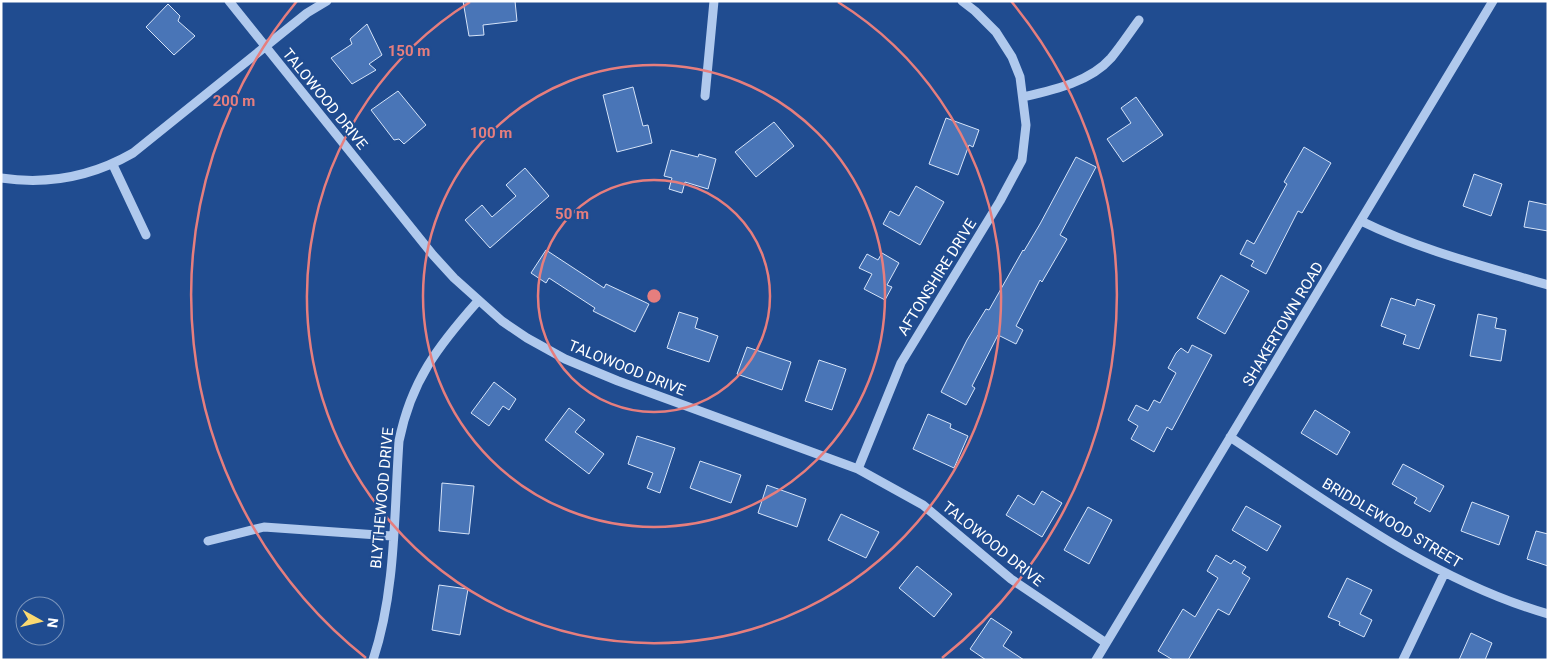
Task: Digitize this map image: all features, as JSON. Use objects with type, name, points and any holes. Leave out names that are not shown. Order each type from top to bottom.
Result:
[{"type":"street","name":"TALOWOOD DRIVE","points":[[229,1],[433,255],[478,301],[527,338],[565,359],[618,381],[858,469],[923,505],[1011,579],[1106,644]]},
{"type":"street","points":[[1,178],[31,180],[69,178],[113,165],[133,153],[307,13],[327,1]]},
{"type":"street","points":[[704,96],[714,1]]},
{"type":"street","name":"AFTONSHIRE DRIVE","points":[[858,469],[901,362],[1000,201],[1022,160],[1026,125],[1020,77],[1004,44],[986,21],[962,1]]},
{"type":"street","name":"SHAKERTOWN ROAD","points":[[1096,660],[1493,1]]},
{"type":"street","points":[[1022,97],[1062,88],[1092,73],[1110,59],[1139,20]]},
{"type":"street","points":[[113,165],[146,235]]},
{"type":"street","points":[[1361,221],[1390,235],[1439,253],[1548,285]]},
{"type":"street","name":"BLYTHEWOOD DRIVE","points":[[373,660],[382,634],[399,441],[403,421],[415,387],[435,352],[478,301]]},
{"type":"street","name":"BRIDDLEWOOD STREET","points":[[1230,438],[1375,532],[1444,574],[1548,614]]},
{"type":"street","points":[[208,541],[264,527],[392,536]]},
{"type":"street","points":[[1403,660],[1444,574]]},
{"type":"building","points":[[463,1],[515,1],[517,21],[483,25],[484,35],[469,36]]},
{"type":"building","points":[[168,4],[180,16],[178,21],[195,36],[174,55],[146,27]]},
{"type":"building","points":[[367,24],[382,55],[369,64],[376,70],[352,84],[331,58],[352,44],[350,39]]},
{"type":"building","points":[[633,87],[643,126],[648,125],[652,143],[617,152],[603,95]]},
{"type":"building","points":[[398,91],[426,125],[404,144],[399,139],[394,140],[371,110]]},
{"type":"building","points":[[1136,97],[1163,135],[1123,162],[1107,139],[1131,123],[1121,108]]},
{"type":"building","points":[[946,118],[979,130],[973,147],[969,145],[958,175],[929,164]]},
{"type":"building","points":[[774,122],[794,146],[756,177],[735,152]]},
{"type":"building","points":[[1304,147],[1331,163],[1302,213],[1298,211],[1266,274],[1251,266],[1254,261],[1240,254],[1247,240],[1254,244],[1287,184],[1284,182]]},
{"type":"building","points":[[671,150],[698,157],[699,154],[716,159],[708,189],[685,182],[682,193],[669,189],[672,178],[664,176]]},
{"type":"building","points":[[1076,157],[1096,167],[1060,235],[1067,239],[1042,282],[1040,280],[1016,326],[1023,330],[1016,344],[998,335],[972,386],[975,388],[966,405],[941,392],[967,340],[986,309],[989,310],[1040,224]]},
{"type":"building","points":[[525,168],[549,196],[490,248],[465,220],[482,205],[492,217],[516,196],[506,185]]},
{"type":"building","points":[[1474,174],[1502,184],[1491,216],[1463,206]]},
{"type":"building","points":[[916,186],[944,202],[920,245],[883,224],[890,211],[899,216]]},
{"type":"building","points":[[1529,201],[1548,205],[1548,231],[1524,227]]},
{"type":"building","points":[[546,250],[604,288],[606,284],[649,304],[635,332],[593,311],[595,308],[549,278],[546,283],[531,273]]},
{"type":"building","points":[[882,253],[899,263],[887,285],[892,287],[885,300],[864,289],[872,274],[859,268],[867,254],[878,260]]},
{"type":"building","points":[[1221,275],[1249,291],[1225,334],[1197,318]]},
{"type":"building","points":[[1391,298],[1415,306],[1417,299],[1435,305],[1419,349],[1403,344],[1406,335],[1381,326]]},
{"type":"building","points":[[679,312],[698,318],[695,328],[718,336],[709,362],[667,348]]},
{"type":"building","points":[[1478,314],[1497,318],[1495,328],[1506,330],[1501,361],[1470,356]]},
{"type":"building","points":[[1192,345],[1212,355],[1172,430],[1167,427],[1154,452],[1131,439],[1138,426],[1128,420],[1136,405],[1148,411],[1154,400],[1160,403],[1176,373],[1168,368],[1176,353],[1181,348],[1188,353]]},
{"type":"building","points":[[747,347],[791,362],[782,390],[737,374]]},
{"type":"building","points":[[819,360],[846,369],[832,410],[805,401]]},
{"type":"building","points":[[494,382],[516,399],[509,410],[503,406],[489,426],[471,413]]},
{"type":"building","points":[[569,408],[585,420],[575,432],[604,454],[589,474],[545,440]]},
{"type":"building","points":[[1315,410],[1350,432],[1337,455],[1301,433]]},
{"type":"building","points":[[928,414],[951,424],[950,428],[968,436],[954,468],[913,449]]},
{"type":"building","points":[[637,436],[675,448],[660,493],[647,488],[653,473],[628,464]]},
{"type":"building","points":[[700,461],[741,475],[731,503],[690,488]]},
{"type":"building","points":[[1403,464],[1444,486],[1430,512],[1414,503],[1417,498],[1392,484]]},
{"type":"building","points":[[442,483],[474,486],[469,534],[439,531]]},
{"type":"building","points":[[767,485],[806,499],[797,527],[758,513]]},
{"type":"building","points":[[1042,491],[1062,503],[1042,537],[1006,515],[1018,495],[1034,505]]},
{"type":"building","points":[[1472,502],[1509,516],[1499,545],[1461,531]]},
{"type":"building","points":[[1246,506],[1281,526],[1267,551],[1232,530]]},
{"type":"building","points":[[1088,507],[1112,520],[1089,564],[1064,550]]},
{"type":"building","points":[[841,514],[879,532],[866,558],[828,540]]},
{"type":"building","points":[[1536,531],[1548,534],[1548,566],[1527,559]]},
{"type":"building","points":[[1216,555],[1231,564],[1234,560],[1246,567],[1242,573],[1250,578],[1229,615],[1218,609],[1188,660],[1173,660],[1158,651],[1183,609],[1195,617],[1218,578],[1207,571]]},
{"type":"building","points":[[917,566],[952,594],[934,617],[899,588]]},
{"type":"building","points":[[1347,578],[1372,590],[1360,614],[1372,620],[1364,637],[1339,625],[1340,622],[1328,617]]},
{"type":"building","points":[[439,585],[468,589],[460,635],[432,630]]},
{"type":"building","points":[[991,618],[1012,632],[1003,646],[1024,660],[986,660],[970,649]]},
{"type":"building","points":[[1471,633],[1492,643],[1485,660],[1459,660]]}]
